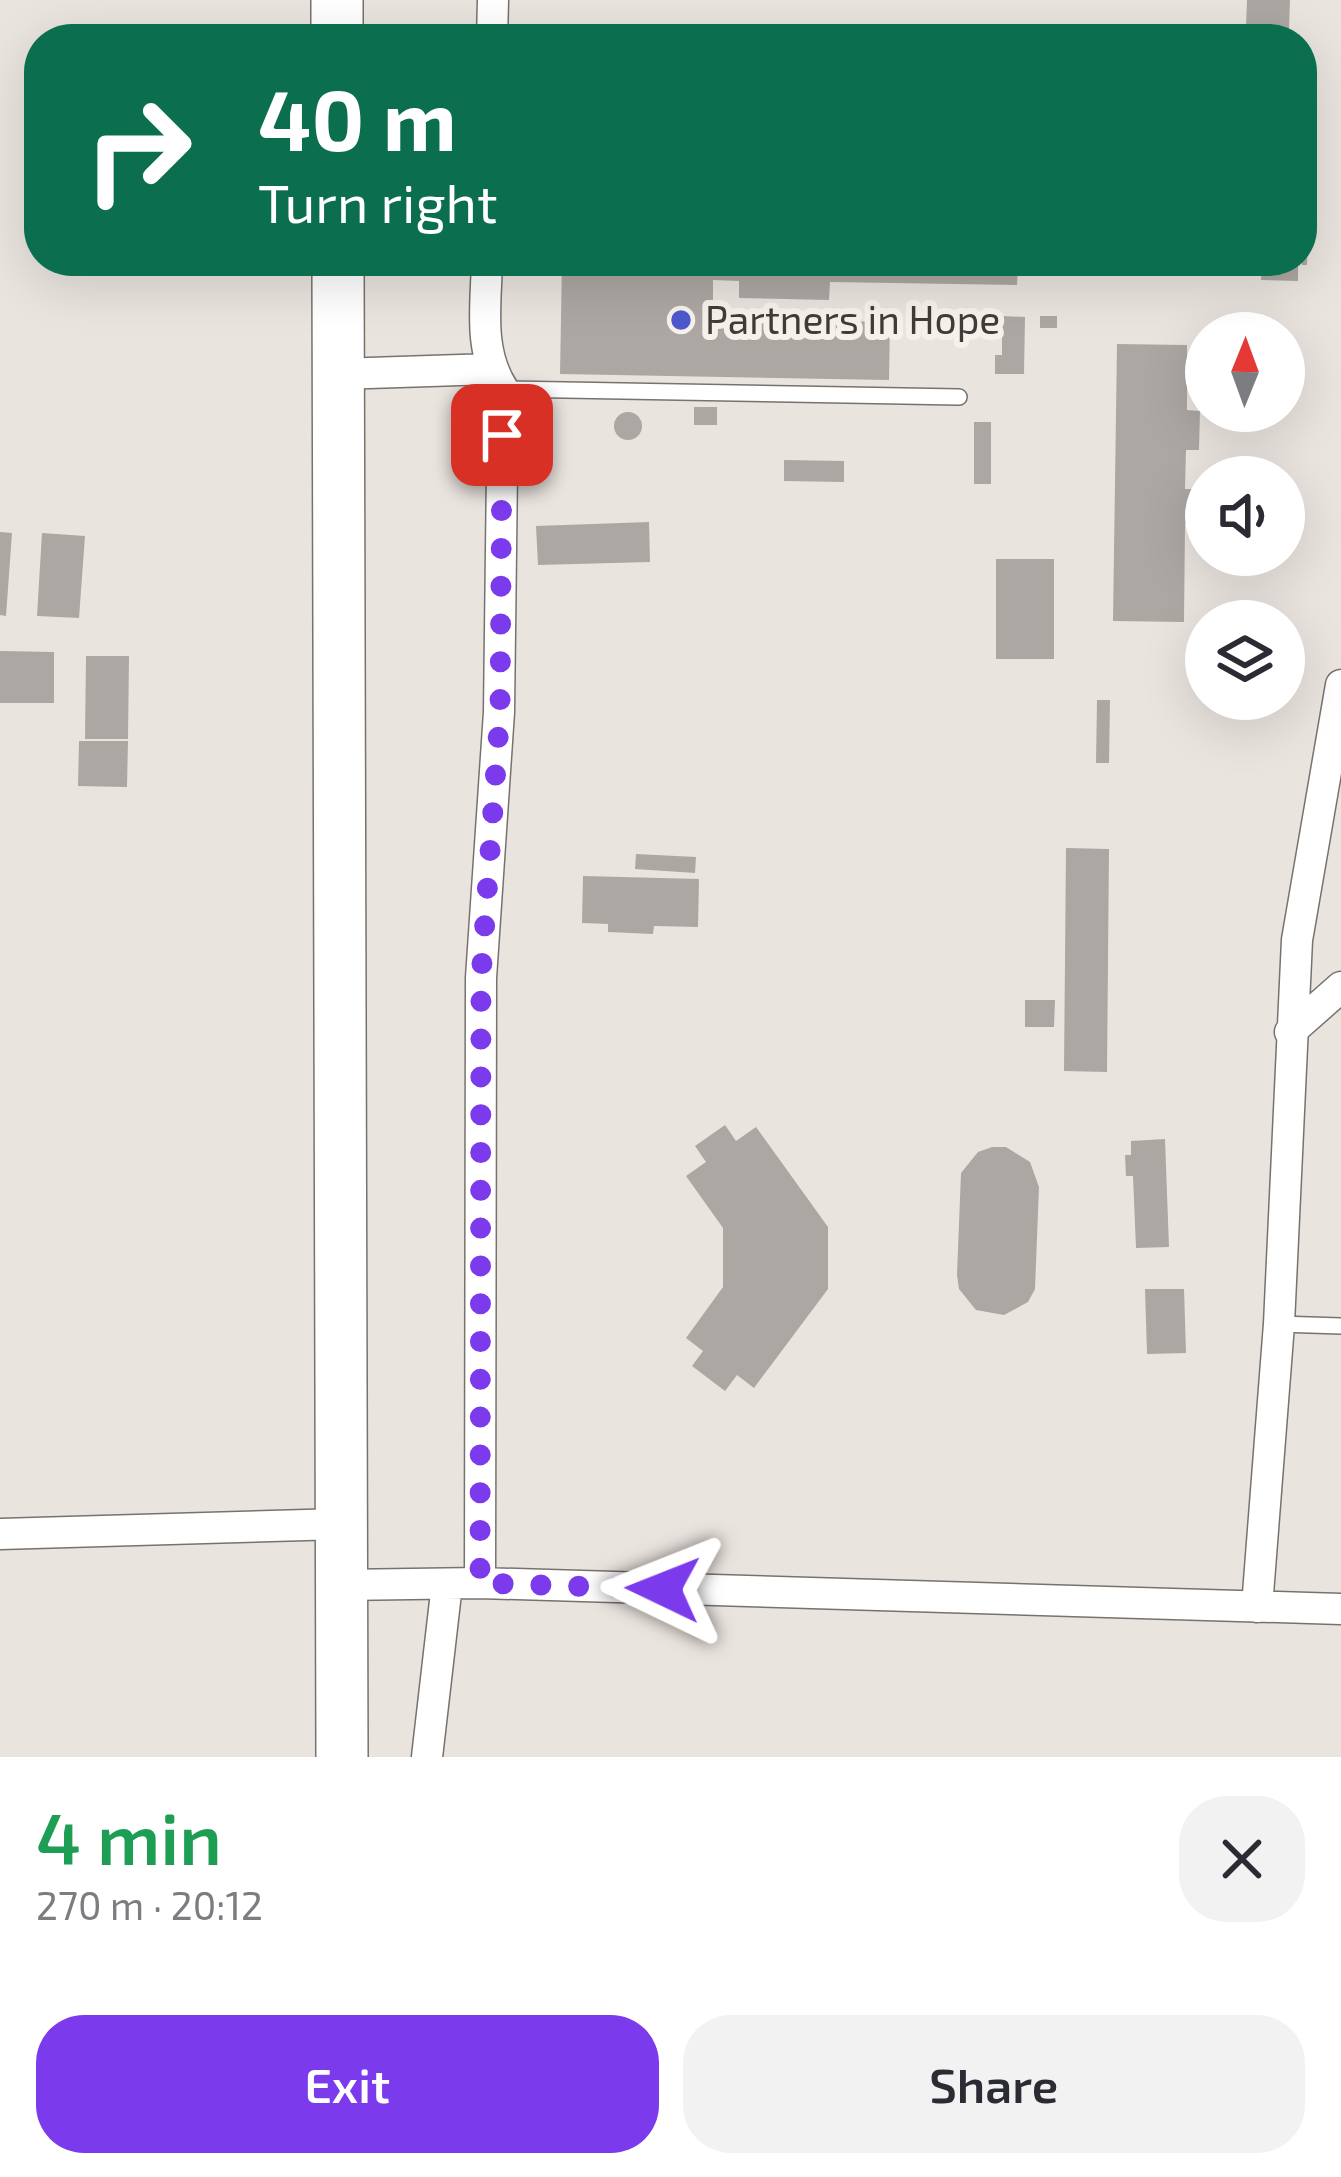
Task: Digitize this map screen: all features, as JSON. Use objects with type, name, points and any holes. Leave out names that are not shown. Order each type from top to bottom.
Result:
[{"type":"highway","points":[[338,276],[342,1757]]},
{"type":"street","points":[[480,1583],[481,977],[500,712],[497,379],[486,344],[488,276]]},
{"type":"street","points":[[338,374],[497,379]]},
{"type":"street","points":[[1257,1607],[1279,1324],[1297,940],[1341,685]]},
{"type":"street","points":[[1290,1032],[1341,987]]},
{"type":"street","points":[[0,1534],[340,1524]]},
{"type":"street","points":[[341,1585],[480,1583],[1341,1609]]},
{"type":"street","points":[[427,1757],[447,1584]]},
{"type":"lane","points":[[497,379],[959,397]]},
{"type":"lane","points":[[1279,1324],[1341,1326]]},
{"type":"building","points":[[1247,0],[1290,0],[1289,24],[1246,24]]},
{"type":"building","name":"Partners in Hope","points":[[562,276],[1017,276],[1017,285],[830,282],[829,300],[739,298],[739,281],[713,280],[713,319],[890,322],[889,380],[560,374]]},
{"type":"building","points":[[1261,276],[1298,276],[1298,281],[1261,280]]},
{"type":"building","points":[[1002,316],[1025,317],[1024,374],[995,374],[995,355],[1002,355]]},
{"type":"building","points":[[1040,316],[1057,316],[1057,328],[1040,328]]},
{"type":"building","points":[[1117,344],[1185,345],[1185,432],[1199,432],[1199,450],[1186,450],[1185,456],[1184,622],[1113,621]]},
{"type":"building","points":[[694,407],[717,407],[717,425],[694,425]]},
{"type":"building","points":[[628,412],[638,416],[642,426],[638,436],[628,440],[618,436],[614,426],[618,416]]},
{"type":"building","points":[[974,422],[991,422],[991,484],[974,484]]},
{"type":"building","points":[[784,460],[844,461],[844,482],[784,481]]},
{"type":"building","points":[[649,522],[650,562],[538,565],[536,526]]},
{"type":"building","points":[[0,532],[12,533],[6,616],[0,615]]},
{"type":"building","points":[[42,533],[85,536],[79,618],[37,616]]},
{"type":"building","points":[[996,559],[1054,559],[1054,659],[996,659]]},
{"type":"building","points":[[0,651],[54,652],[54,703],[0,703]]},
{"type":"building","points":[[86,656],[129,656],[128,739],[85,739]]},
{"type":"building","points":[[1097,700],[1110,700],[1109,763],[1096,763]]},
{"type":"building","points":[[79,741],[128,741],[127,787],[78,786]]},
{"type":"building","points":[[1066,848],[1109,849],[1107,1072],[1064,1071]]},
{"type":"building","points":[[636,854],[696,857],[695,873],[635,869]]},
{"type":"building","points":[[583,876],[699,879],[698,927],[654,926],[653,934],[608,932],[608,924],[582,923]]},
{"type":"building","points":[[1025,1000],[1055,1000],[1054,1027],[1025,1027]]},
{"type":"building","points":[[725,1125],[736,1141],[756,1127],[828,1227],[828,1289],[754,1388],[737,1375],[725,1391],[692,1366],[703,1351],[686,1338],[723,1287],[723,1228],[686,1176],[706,1162],[695,1146]]},
{"type":"building","points":[[1165,1139],[1169,1247],[1136,1248],[1133,1176],[1126,1176],[1125,1155],[1131,1155],[1131,1141]]},
{"type":"building","points":[[1006,1147],[1030,1162],[1039,1187],[1035,1289],[1028,1302],[1004,1315],[976,1310],[959,1289],[957,1275],[961,1173],[978,1152]]},
{"type":"building","points":[[1145,1289],[1184,1289],[1186,1353],[1147,1354]]},
{"type":"place","name":"Partners in Hope","points":[[681,320]]},
{"type":"route","points":[[502,435],[500,712],[481,977],[480,1583],[663,1589]]}]
